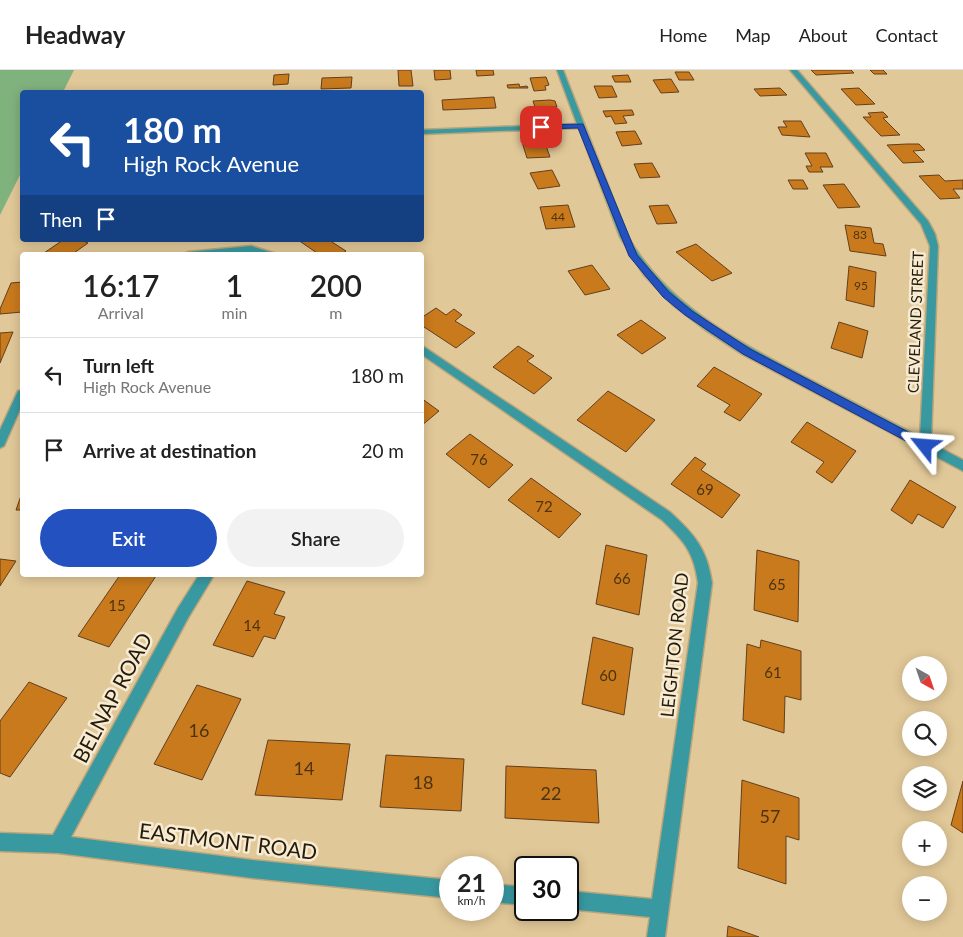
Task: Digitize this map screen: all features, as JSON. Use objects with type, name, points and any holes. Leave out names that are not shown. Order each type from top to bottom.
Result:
[{"type":"street","points":[[560,70],[627,244],[648,275],[666,294],[714,332],[746,352],[963,466]]},
{"type":"street","name":"CLEVELAND STREET","points":[[793,70],[925,223],[931,234],[934,246],[925,446]]},
{"type":"street","points":[[424,132],[580,126]]},
{"type":"street","points":[[226,252],[251,250],[261,252]]},
{"type":"street","name":"LEIGHTON ROAD","points":[[424,351],[666,516],[690,539],[702,560],[705,584],[656,937]]},
{"type":"street","points":[[0,442],[20,398]]},
{"type":"street","name":"BELNAP ROAD","points":[[58,844],[183,614],[207,577]]},
{"type":"street","name":"EASTMONT ROAD","points":[[0,842],[58,844],[252,869],[439,888]]},
{"type":"street","points":[[579,901],[660,909]]},
{"type":"green space","points":[[0,70],[74,70],[64,90],[20,90],[20,175],[0,215]]},
{"type":"building","points":[[398,70],[411,70],[413,86],[399,86]]},
{"type":"building","points":[[434,70],[450,70],[451,79],[435,80]]},
{"type":"building","points":[[476,70],[493,70],[494,75],[477,76]]},
{"type":"building","points":[[811,70],[851,70],[854,73],[816,75]]},
{"type":"building","points":[[870,70],[883,70],[887,74],[874,74]]},
{"type":"building","points":[[675,72],[689,72],[694,80],[679,80]]},
{"type":"building","points":[[289,74],[288,84],[273,85],[274,75]]},
{"type":"building","points":[[628,75],[631,82],[615,82],[612,76]]},
{"type":"building","points":[[352,77],[351,88],[321,89],[322,78]]},
{"type":"building","points":[[546,77],[549,85],[545,86],[546,90],[534,91],[530,78]]},
{"type":"building","points":[[671,79],[679,92],[661,93],[653,80]]},
{"type":"building","points":[[519,84],[520,87],[527,86],[528,88],[508,88],[507,85]]},
{"type":"building","points":[[594,86],[612,86],[617,97],[599,98]]},
{"type":"building","points":[[780,88],[787,95],[760,96],[754,89]]},
{"type":"building","points":[[859,88],[875,104],[856,105],[841,89]]},
{"type":"building","points":[[494,97],[496,108],[443,110],[442,100]]},
{"type":"building","points":[[533,101],[555,101],[557,107],[552,107],[554,112],[537,113]]},
{"type":"building","points":[[632,110],[634,115],[623,116],[627,123],[615,124],[611,116],[606,117],[603,111]]},
{"type":"building","points":[[883,112],[888,117],[883,118],[900,135],[881,136],[863,117],[871,117],[868,113]]},
{"type":"building","points":[[783,121],[801,121],[810,137],[782,135],[778,127],[787,127]]},
{"type":"building","points":[[635,131],[642,144],[622,146],[616,132]]},
{"type":"building","points":[[544,140],[550,157],[527,158],[522,142]]},
{"type":"building","points":[[919,144],[925,150],[913,151],[924,162],[903,163],[887,145]]},
{"type":"building","points":[[805,153],[826,153],[833,167],[820,167],[823,172],[809,172],[806,166],[812,166]]},
{"type":"building","points":[[652,163],[660,177],[640,178],[634,164]]},
{"type":"building","points":[[552,170],[560,186],[538,189],[530,173]]},
{"type":"building","points":[[939,175],[945,181],[963,180],[963,189],[953,189],[960,198],[940,199],[919,176]]},
{"type":"building","points":[[788,180],[803,180],[808,189],[793,189]]},
{"type":"building","points":[[844,184],[860,207],[838,208],[823,185]]},
{"type":"building","points":[[568,205],[575,227],[546,229],[540,207]]},
{"type":"building","points":[[668,205],[677,223],[657,224],[649,206]]},
{"type":"building","points":[[845,225],[871,228],[874,243],[883,244],[886,256],[850,251]]},
{"type":"building","points":[[60,242],[88,243],[75,252],[45,252]]},
{"type":"building","points":[[301,242],[332,242],[346,251],[344,252],[316,252]]},
{"type":"building","points":[[696,244],[732,273],[712,281],[676,252]]},
{"type":"building","points":[[592,265],[610,289],[585,295],[568,271]]},
{"type":"building","points":[[849,266],[876,272],[874,307],[846,300]]},
{"type":"building","points":[[20,282],[20,312],[0,314],[0,309],[11,283]]},
{"type":"building","points":[[436,308],[446,315],[454,309],[462,315],[455,321],[475,333],[456,348],[424,327],[424,316]]},
{"type":"building","points":[[641,320],[666,338],[642,354],[617,335]]},
{"type":"building","points":[[839,322],[868,331],[862,358],[831,348]]},
{"type":"building","points":[[13,332],[0,363],[0,333]]},
{"type":"building","points":[[518,346],[534,356],[527,361],[552,378],[534,394],[493,367]]},
{"type":"building","points":[[714,367],[762,394],[740,421],[724,412],[730,405],[697,386]]},
{"type":"building","points":[[608,391],[655,420],[626,452],[577,420]]},
{"type":"building","points":[[424,400],[439,411],[424,424]]},
{"type":"building","points":[[807,422],[856,451],[832,483],[816,472],[824,462],[791,442]]},
{"type":"building","points":[[470,434],[513,465],[489,488],[446,454]]},
{"type":"building","points":[[695,457],[706,464],[701,470],[740,495],[722,518],[671,484]]},
{"type":"building","points":[[531,478],[581,514],[559,538],[508,500]]},
{"type":"building","points":[[910,480],[956,507],[943,528],[918,514],[912,524],[891,510]]},
{"type":"building","points":[[20,499],[20,510],[16,510]]},
{"type":"building","points":[[606,545],[647,555],[639,615],[596,604]]},
{"type":"building","points":[[757,550],[799,561],[798,622],[754,610]]},
{"type":"building","points":[[0,559],[16,561],[0,586]]},
{"type":"building","points":[[119,577],[155,577],[109,647],[78,636]]},
{"type":"building","points":[[247,581],[285,592],[274,614],[285,617],[275,639],[264,636],[253,657],[213,645]]},
{"type":"building","points":[[593,637],[633,648],[624,715],[582,704]]},
{"type":"building","points":[[761,640],[801,651],[801,700],[785,696],[784,733],[743,720],[747,644],[760,648]]},
{"type":"building","points":[[29,682],[67,698],[10,777],[0,773],[0,721]]},
{"type":"building","points":[[197,685],[241,699],[202,780],[154,764]]},
{"type":"building","points":[[268,740],[350,744],[342,800],[255,795]]},
{"type":"building","points":[[386,755],[464,759],[461,811],[380,807]]},
{"type":"building","points":[[506,766],[596,770],[599,823],[505,818]]},
{"type":"building","points":[[742,780],[799,798],[799,840],[786,836],[786,884],[738,868]]},
{"type":"building","points":[[963,781],[963,833],[951,825]]},
{"type":"building","points":[[728,926],[759,937],[727,937]]},
{"type":"route","points":[[541,127],[580,126],[633,256],[666,294],[688,313],[746,352],[925,446]]}]
